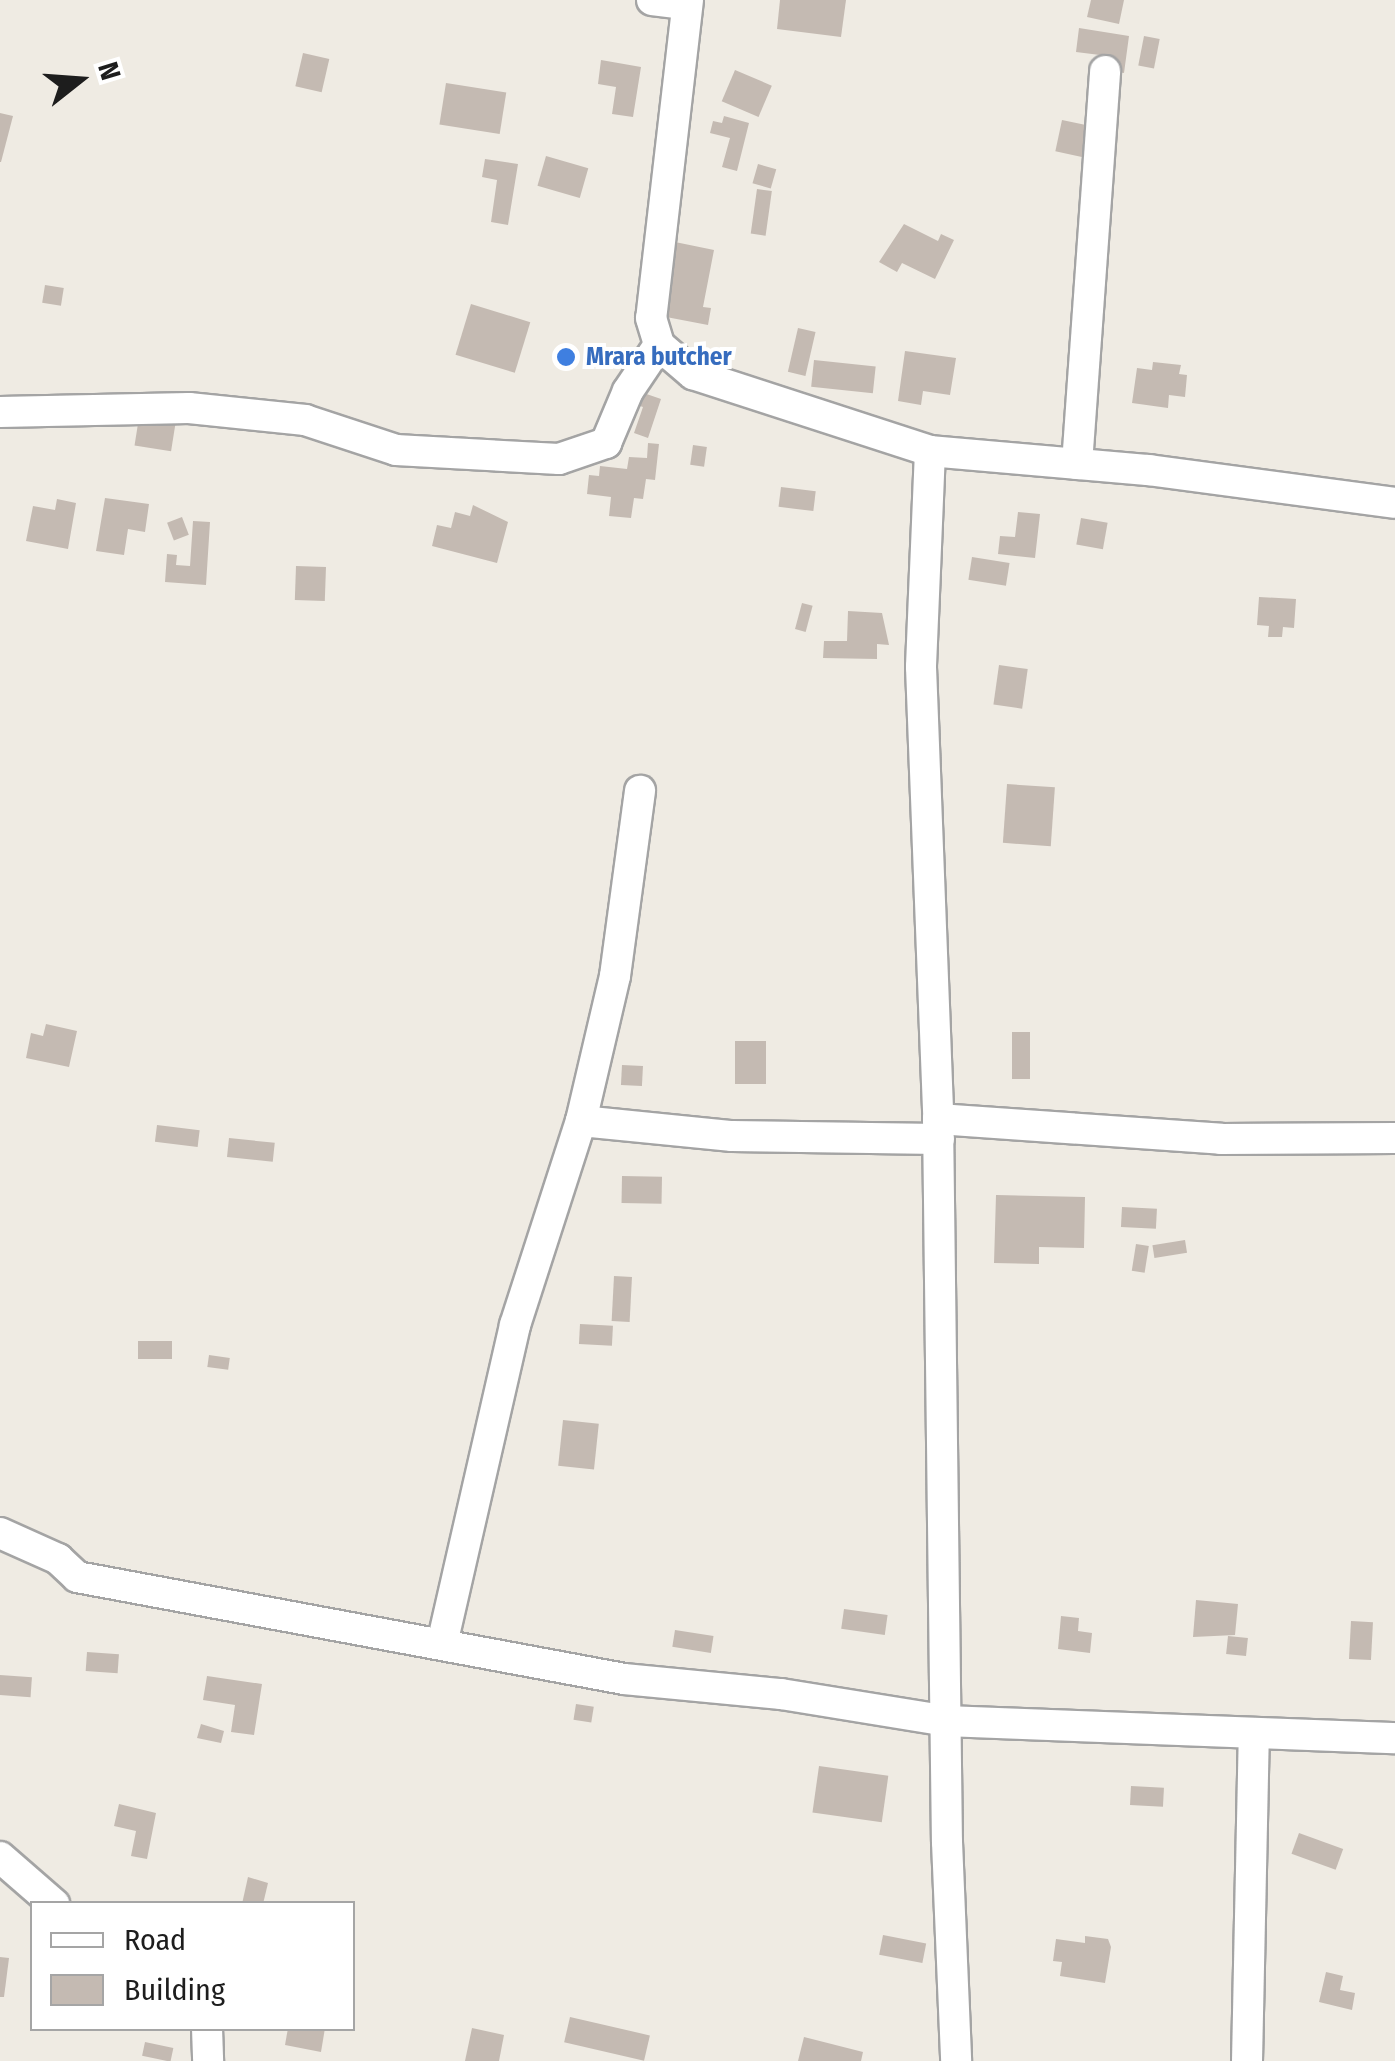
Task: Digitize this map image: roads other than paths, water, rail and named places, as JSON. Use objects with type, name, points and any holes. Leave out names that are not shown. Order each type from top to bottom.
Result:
[{"type":"street","points":[[652,0],[687,2],[651,318],[659,345],[712,384],[930,450],[1077,464],[1395,504]]},
{"type":"street","points":[[1077,464],[1105,70]]},
{"type":"street","points":[[0,412],[189,408],[305,420],[396,450],[559,459],[606,443],[628,390],[659,345]]},
{"type":"street","points":[[930,450],[921,667],[938,1129],[956,2061]]},
{"type":"street","points":[[442,1644],[515,1325],[581,1120],[614,976],[640,791]]},
{"type":"street","points":[[581,1120],[732,1136],[938,1129],[1221,1138],[1395,1138]]},
{"type":"street","points":[[0,1533],[58,1559],[77,1578],[624,1679],[781,1694],[947,1721],[1254,1736],[1395,1738]]},
{"type":"street","points":[[1247,2061],[1254,1736]]},
{"type":"street","points":[[0,1856],[51,1901]]},
{"type":"street","points":[[207,2031],[208,2061]]},
{"type":"place","name":"Mrara butcher","points":[[566,357]]}]
